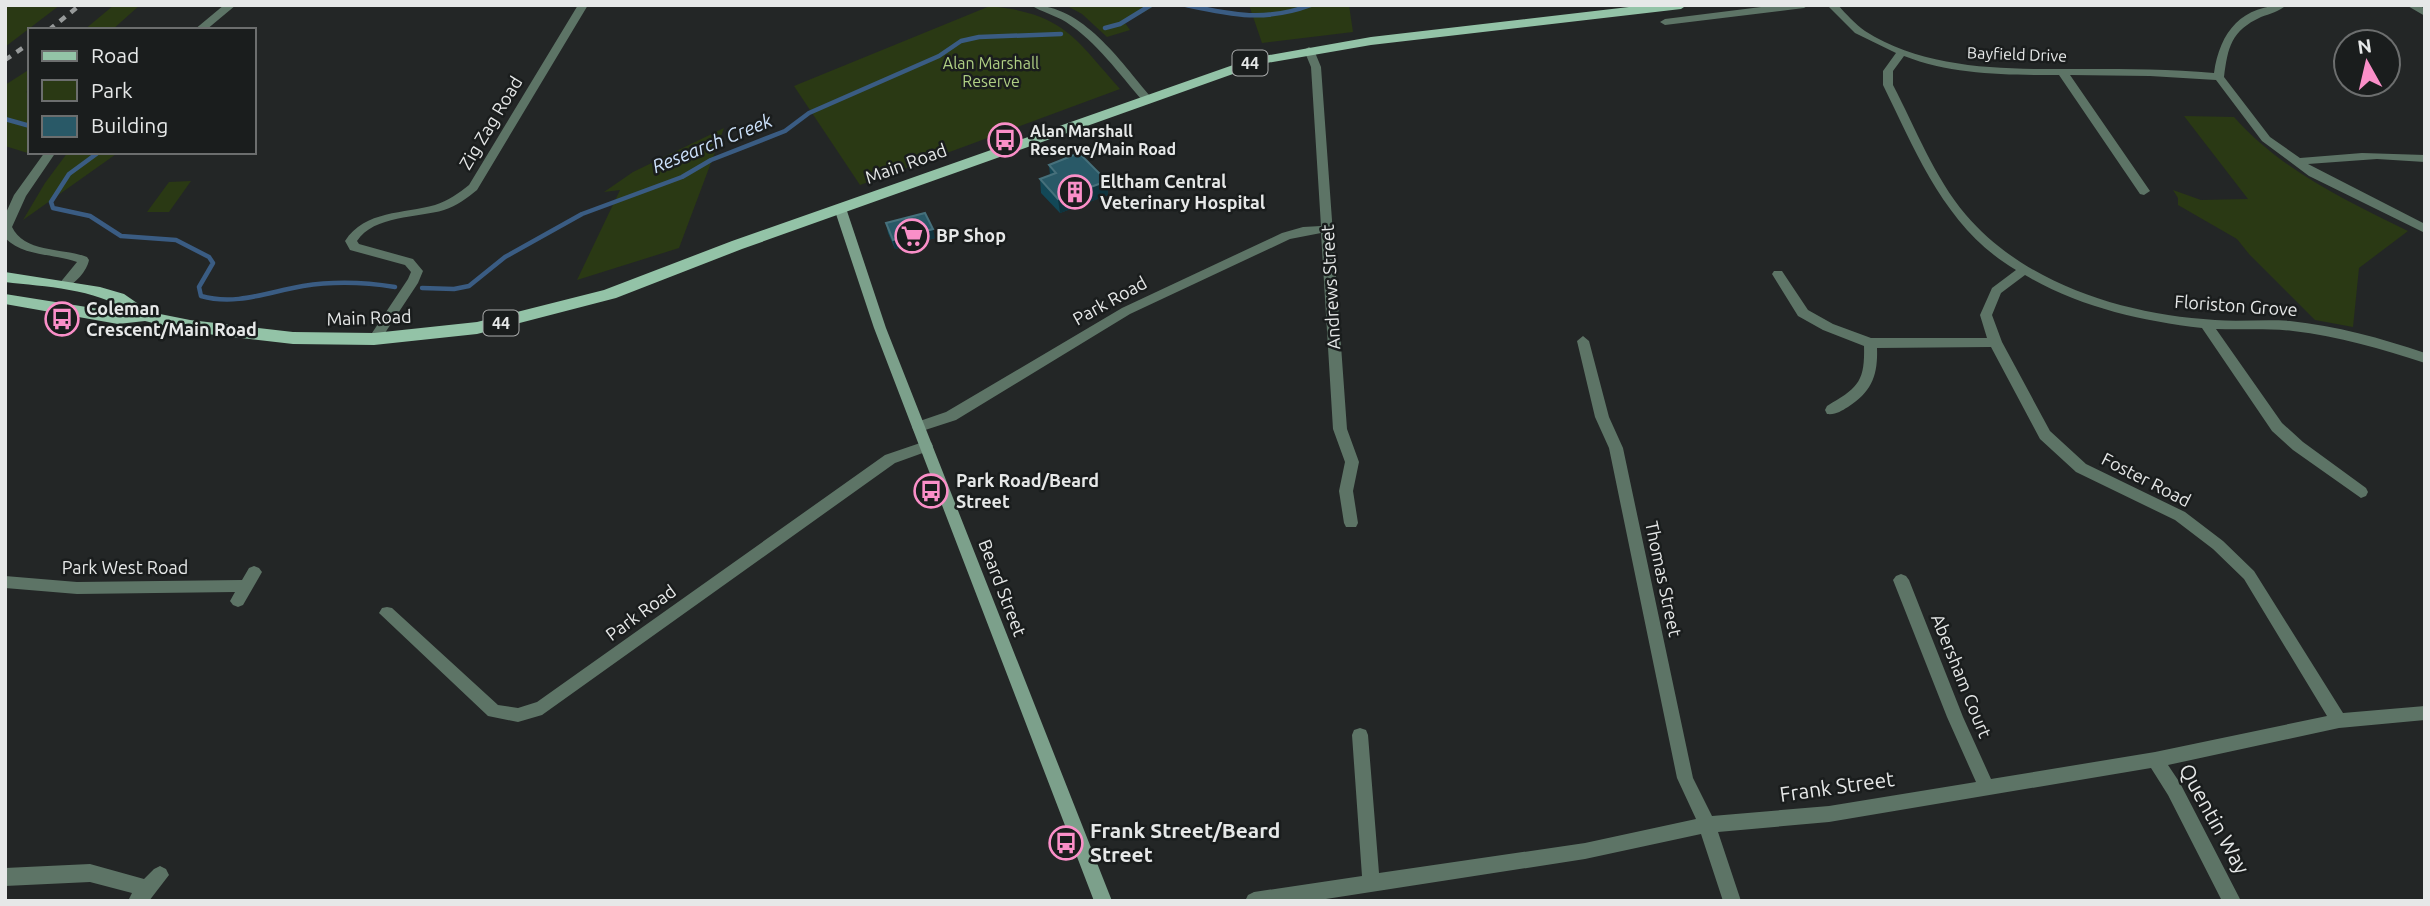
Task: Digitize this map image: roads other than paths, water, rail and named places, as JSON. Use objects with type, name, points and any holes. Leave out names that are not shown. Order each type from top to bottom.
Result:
[{"type":"main road","name":"Main Road","points":[[5,299],[118,318],[145,316],[190,326],[266,336],[374,339],[477,328],[559,309],[629,287],[840,208],[1244,65],[1309,50],[1681,5]]},
{"type":"main road","name":"Main Road","points":[[5,277],[65,284],[99,293],[137,308],[145,316]]},
{"type":"main road","points":[[41,306],[65,284]]},
{"type":"street","points":[[201,28],[230,5]]},
{"type":"street","name":"Zig Zag Road","points":[[374,339],[414,280],[417,271],[409,262],[354,247],[351,241],[355,233],[379,221],[447,204],[473,187],[583,5]]},
{"type":"street","points":[[1036,5],[1061,14],[1083,29],[1147,99]]},
{"type":"street","points":[[1665,22],[1804,5]]},
{"type":"street","name":"Bayfield Drive","points":[[1832,5],[1861,33],[1901,53],[1945,67],[1985,72],[2179,73],[2219,77]]},
{"type":"street","points":[[2282,5],[2238,24],[2221,47],[2219,77],[2266,139],[2344,190],[2425,229]]},
{"type":"street","points":[[2411,5],[2425,13]]},
{"type":"street","name":"Andrews Street","points":[[1309,50],[1317,67],[1340,429],[1352,462],[1346,491],[1351,523]]},
{"type":"street","name":"Floriston Grove","points":[[1901,53],[1888,71],[1888,85],[1944,192],[1979,236],[2025,269],[2091,301],[2132,314],[2206,324],[2289,326],[2349,334],[2425,358]]},
{"type":"street","points":[[2062,72],[2144,191]]},
{"type":"street","points":[[50,154],[20,195],[6,227],[10,237],[22,244],[83,260],[82,266],[65,284]]},
{"type":"street","points":[[2299,162],[2354,154],[2425,159]]},
{"type":"street","name":"Beard Street","points":[[840,208],[880,328],[1103,901]]},
{"type":"street","name":"Park Road","points":[[919,427],[951,416],[1126,311],[1286,236],[1303,231],[1328,229]]},
{"type":"street","name":"Foster Road","points":[[2025,269],[1996,291],[1986,315],[1995,342],[2045,435],[2081,468],[2180,516],[2218,545],[2249,575],[2339,721]]},
{"type":"street","points":[[1779,274],[1803,313],[1828,327],[1870,343],[1995,342]]},
{"type":"street","points":[[2206,324],[2277,427],[2361,492]]},
{"type":"street","name":"Thomas Street","points":[[1583,341],[1602,417],[1616,448],[1685,778],[1707,825],[1732,901]]},
{"type":"street","points":[[1832,410],[1859,394],[1872,373],[1870,343]]},
{"type":"street","name":"Park Road","points":[[387,613],[494,711],[517,715],[542,708],[890,459],[926,446]]},
{"type":"street","points":[[238,601],[254,572]]},
{"type":"street","name":"Abersham Court","points":[[1901,580],[1955,717],[1986,786]]},
{"type":"street","name":"Park West Road","points":[[5,582],[77,588],[246,586]]},
{"type":"street","name":"Frank Street","points":[[1254,901],[1585,851],[1707,825],[1829,814],[2155,760],[2339,721],[2425,713]]},
{"type":"street","points":[[1360,735],[1371,882]]},
{"type":"street","name":"Quentin Way","points":[[2155,760],[2174,789],[2232,901]]},
{"type":"street","points":[[5,877],[90,873],[148,888]]},
{"type":"waterway","name":"Research Creek","points":[[1105,28],[1120,24],[1151,5]]},
{"type":"waterway","name":"Research Creek","points":[[1186,5],[1249,15],[1279,14],[1311,5]]},
{"type":"waterway","name":"Research Creek","points":[[422,288],[454,289],[469,286],[505,257],[582,214],[682,177],[711,160],[785,131],[809,113],[939,56],[961,41],[979,37],[1061,34]]},
{"type":"waterway","name":"Research Creek","points":[[5,119],[28,125]]},
{"type":"waterway","name":"Research Creek","points":[[96,154],[69,174],[51,202],[53,208],[90,216],[121,236],[176,240],[209,257],[213,263],[199,287],[201,296],[239,299],[303,286],[338,283],[395,287]]},
{"type":"railway","points":[[51,28],[80,5]]},
{"type":"railway","points":[[5,60],[28,44]]},
{"type":"place","name":"Alan Marshall Reserve/Main Road","points":[[1005,140]]},
{"type":"place","name":"Eltham Central Veterinary Hospital","points":[[1075,192]]},
{"type":"place","name":"BP Shop","points":[[912,236]]},
{"type":"place","name":"Coleman Crescent/Main Road","points":[[62,319]]},
{"type":"place","name":"Park Road/Beard Street","points":[[931,491]]},
{"type":"place","name":"Frank Street/Beard Street","points":[[1066,843]]},
{"type":"park label","name":"Alan Marshall Reserve","points":[[991,72]]}]
